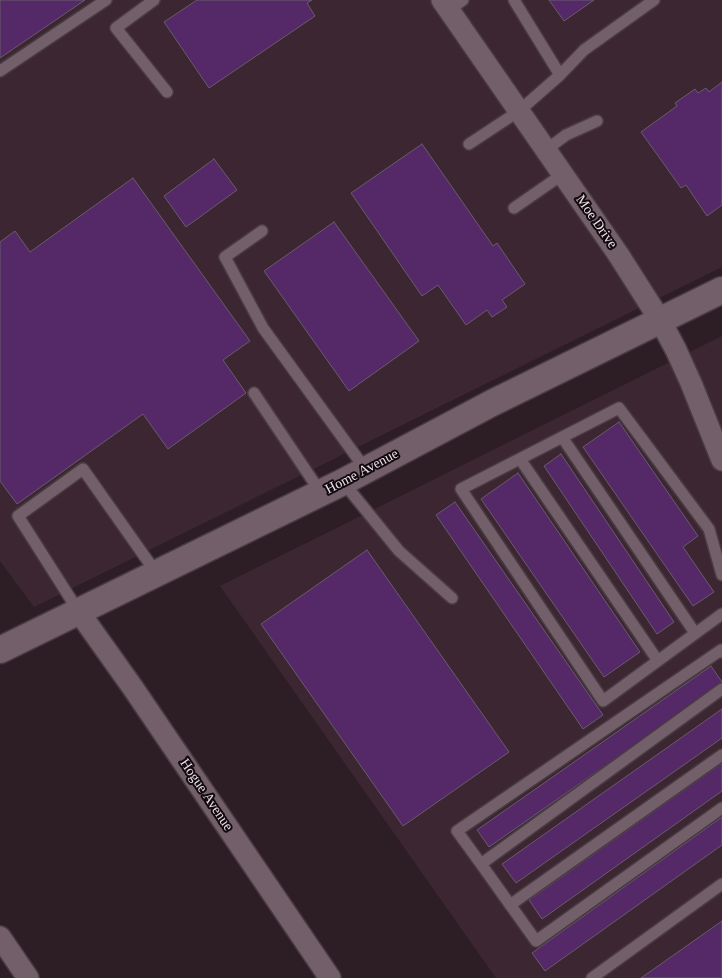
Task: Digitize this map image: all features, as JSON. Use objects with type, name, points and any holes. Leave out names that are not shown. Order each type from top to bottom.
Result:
[{"type":"street","name":"Moe Drive","points":[[451,3],[519,111],[618,254],[660,320],[676,350],[722,460]]},
{"type":"street","name":"Home Avenue","points":[[2,646],[79,612],[332,488],[492,403],[722,290]]},
{"type":"street","name":"Hogue Avenue","points":[[79,612],[139,696],[330,978]]},
{"type":"street","points":[[0,937],[28,978]]},
{"type":"lane","points":[[0,71],[106,0]]},
{"type":"lane","points":[[154,0],[116,28],[167,92]]},
{"type":"lane","points":[[514,0],[560,75]]},
{"type":"lane","points":[[469,144],[519,111],[560,75],[584,50],[654,0]]},
{"type":"lane","points":[[546,150],[566,135],[597,121]]},
{"type":"lane","points":[[514,208],[563,174]]},
{"type":"lane","points":[[262,231],[225,257],[263,328],[366,470]]},
{"type":"lane","points":[[254,393],[332,488],[452,598]]},
{"type":"lane","points":[[722,575],[709,529],[619,408],[461,489],[603,702],[722,614]]},
{"type":"lane","points":[[562,437],[696,633]]},
{"type":"lane","points":[[520,459],[658,661]]},
{"type":"lane","points":[[79,612],[18,516],[83,469],[157,574]]},
{"type":"lane","points":[[722,652],[721,650],[457,830],[536,941],[722,808]]},
{"type":"lane","points":[[481,864],[722,689]]},
{"type":"lane","points":[[510,905],[722,755]]},
{"type":"lane","points":[[592,978],[722,884]]},
{"type":"shaded area","points":[[0,0],[722,0],[722,267],[34,607],[0,561]]},
{"type":"shaded area","points":[[722,336],[722,978],[496,978],[220,586]]},
{"type":"building","points":[[0,0],[85,0],[0,58]]},
{"type":"building","points":[[197,0],[312,0],[307,3],[315,16],[209,88],[164,22]]},
{"type":"building","points":[[549,0],[594,0],[564,21]]},
{"type":"building","points":[[722,82],[722,205],[707,216],[686,185],[681,188],[641,132],[677,106],[675,103],[695,89],[698,93],[706,88],[709,92]]},
{"type":"building","points":[[422,144],[493,246],[497,243],[525,284],[502,300],[507,307],[492,317],[487,310],[466,325],[438,285],[422,296],[351,193]]},
{"type":"building","points":[[214,159],[237,190],[186,227],[164,196]]},
{"type":"building","points":[[133,178],[250,341],[223,360],[246,393],[168,449],[143,414],[17,504],[0,481],[0,242],[15,231],[30,252]]},
{"type":"building","points":[[334,222],[419,341],[349,391],[264,271]]},
{"type":"building","points":[[619,422],[698,536],[683,547],[714,592],[693,606],[583,447]]},
{"type":"building","points":[[561,454],[674,622],[657,634],[544,466]]},
{"type":"building","points":[[518,473],[640,652],[604,677],[481,499]]},
{"type":"building","points":[[455,502],[603,715],[583,729],[436,515]]},
{"type":"building","points":[[367,550],[509,752],[403,826],[261,624]]},
{"type":"building","points":[[711,666],[722,684],[489,847],[477,830]]},
{"type":"building","points":[[722,709],[722,738],[516,883],[502,864]]},
{"type":"building","points":[[722,763],[722,791],[542,919],[529,900]]},
{"type":"building","points":[[722,817],[722,845],[545,971],[532,953]]},
{"type":"building","points":[[722,921],[722,978],[641,978]]}]
